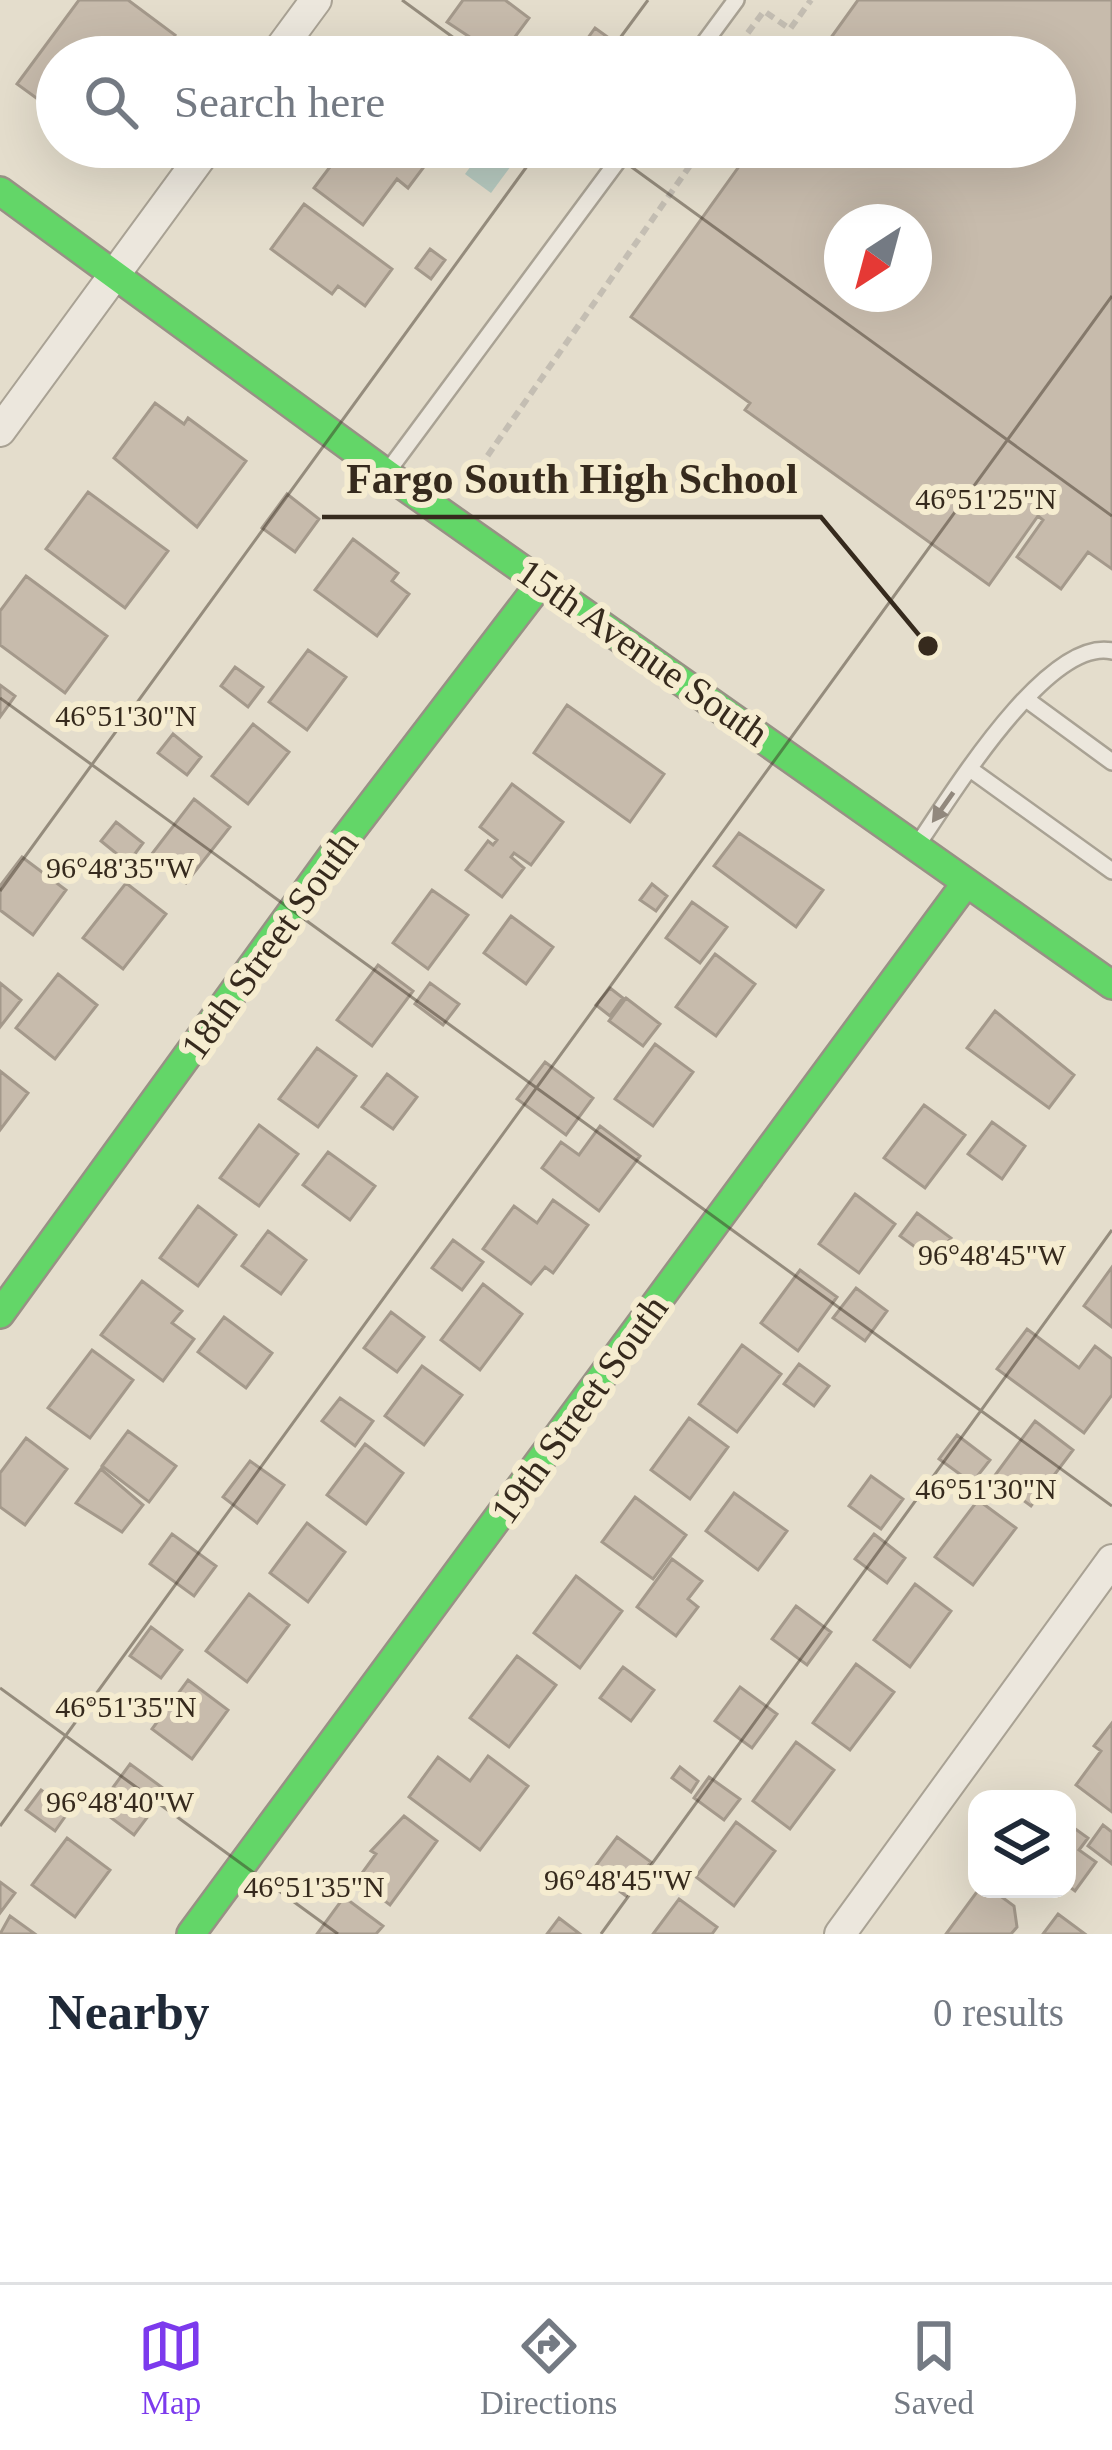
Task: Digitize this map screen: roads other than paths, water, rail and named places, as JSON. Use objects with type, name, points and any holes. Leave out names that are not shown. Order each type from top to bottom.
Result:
[{"type":"street","points":[[289,36],[316,0]]},
{"type":"street","points":[[0,430],[193,168]]},
{"type":"street","name":"15th Avenue South","points":[[0,191],[387,473],[1112,985]]},
{"type":"street","name":"18th Street South","points":[[0,1314],[335,852],[543,580]]},
{"type":"street","name":"19th Street South","points":[[191,1934],[966,883]]},
{"type":"street","points":[[840,1934],[1112,1560]]},
{"type":"lane","points":[[709,36],[736,0]]},
{"type":"lane","points":[[387,473],[612,168]]},
{"type":"lane","points":[[917,846],[1026,699],[1069,658],[1112,651]]},
{"type":"lane","points":[[1026,699],[1112,763]]},
{"type":"lane","points":[[970,769],[1112,871]]},
{"type":"place","name":"Fargo South High School","points":[[928,646]]}]
